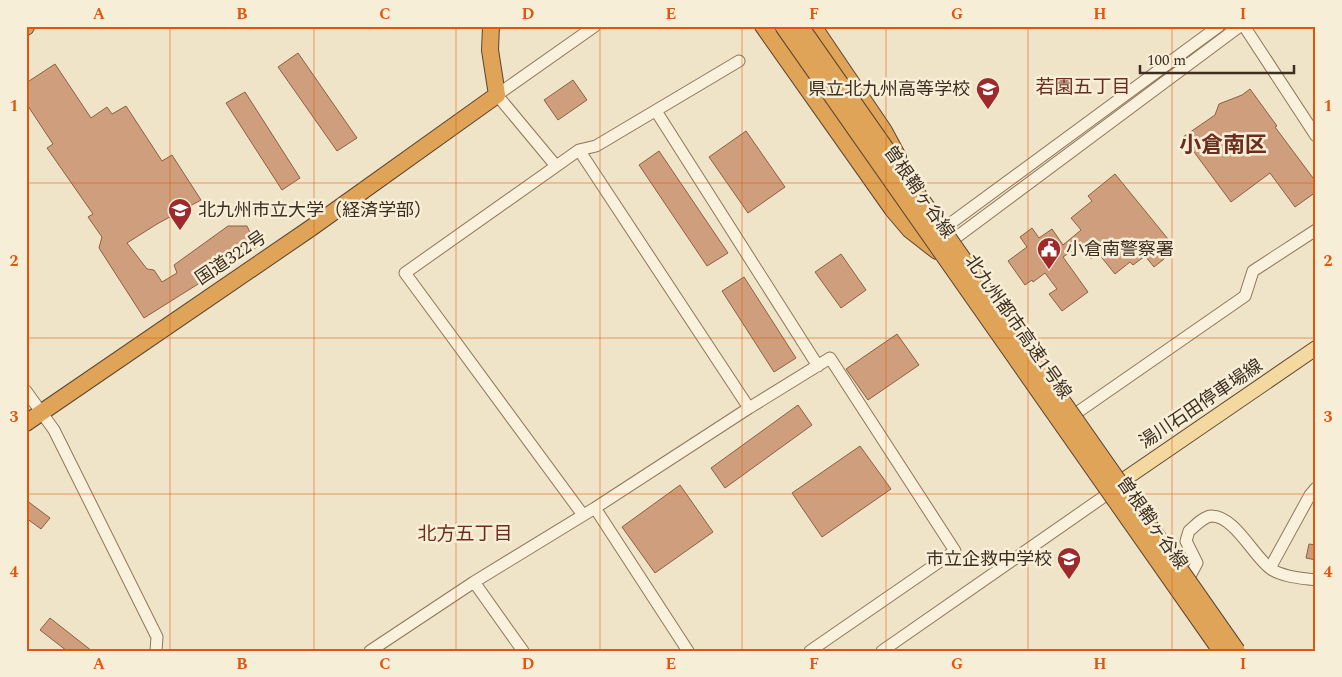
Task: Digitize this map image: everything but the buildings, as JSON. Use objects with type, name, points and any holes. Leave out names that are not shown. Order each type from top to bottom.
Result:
[{"type":"highway","points":[[492,26],[490,50],[497,95]]},
{"type":"highway","points":[[763,26],[893,210],[910,230],[933,245]]},
{"type":"highway","name":"北九州都市高速1号線","points":[[783,26],[1220,651]]},
{"type":"highway","name":"北九州都市高速1号線","points":[[800,26],[1237,651]]},
{"type":"highway","points":[[813,26],[861,95],[906,170]]},
{"type":"highway","name":"国道322号","points":[[26,423],[311,228],[497,95]]},
{"type":"main road","name":"曽根鞘ヶ谷線","points":[[777,26],[1220,651]]},
{"type":"main road","name":"曽根鞘ヶ谷線","points":[[806,26],[884,142],[955,238],[1074,414],[1190,576],[1241,651]]},
{"type":"main road","name":"湯川石田停車場線","points":[[1109,493],[1122,481],[1316,348]]},
{"type":"street","points":[[556,166],[497,95],[595,26]]},
{"type":"street","points":[[933,245],[946,226],[1219,26]]},
{"type":"street","points":[[933,245],[955,238],[1240,26]]},
{"type":"street","points":[[1244,26],[1316,136]]},
{"type":"street","points":[[584,515],[405,273],[579,150],[596,146],[739,61]]},
{"type":"street","points":[[656,111],[818,366]]},
{"type":"street","points":[[579,150],[750,408]]},
{"type":"street","points":[[1074,414],[1246,296],[1253,271],[1316,230]]},
{"type":"street","points":[[370,651],[474,582],[584,515],[830,358],[955,551],[810,651]]},
{"type":"street","points":[[26,391],[54,430],[157,637],[156,651]]},
{"type":"street","points":[[1270,568],[1310,495],[1316,488]]},
{"type":"street","points":[[882,651],[1109,493]]},
{"type":"street","points":[[595,508],[688,651]]},
{"type":"street","points":[[1190,576],[1197,563],[1186,541],[1188,530],[1210,516],[1221,517],[1232,526],[1270,568],[1281,574],[1316,580]]},
{"type":"street","points":[[474,582],[523,651]]},
{"type":"place","name":"県立北九州高等学校","points":[[988,110]]},
{"type":"place","name":"北九州市立大学（経済学部）","points":[[180,231]]},
{"type":"place","name":"小倉南警察署","points":[[1049,270]]},
{"type":"place","name":"市立企救中学校","points":[[1069,580]]},
{"type":"district","name":"若園五丁目","points":[[1083,87]]},
{"type":"district","name":"小倉南区","points":[[1223,145]]},
{"type":"district","name":"北方五丁目","points":[[465,534]]}]
